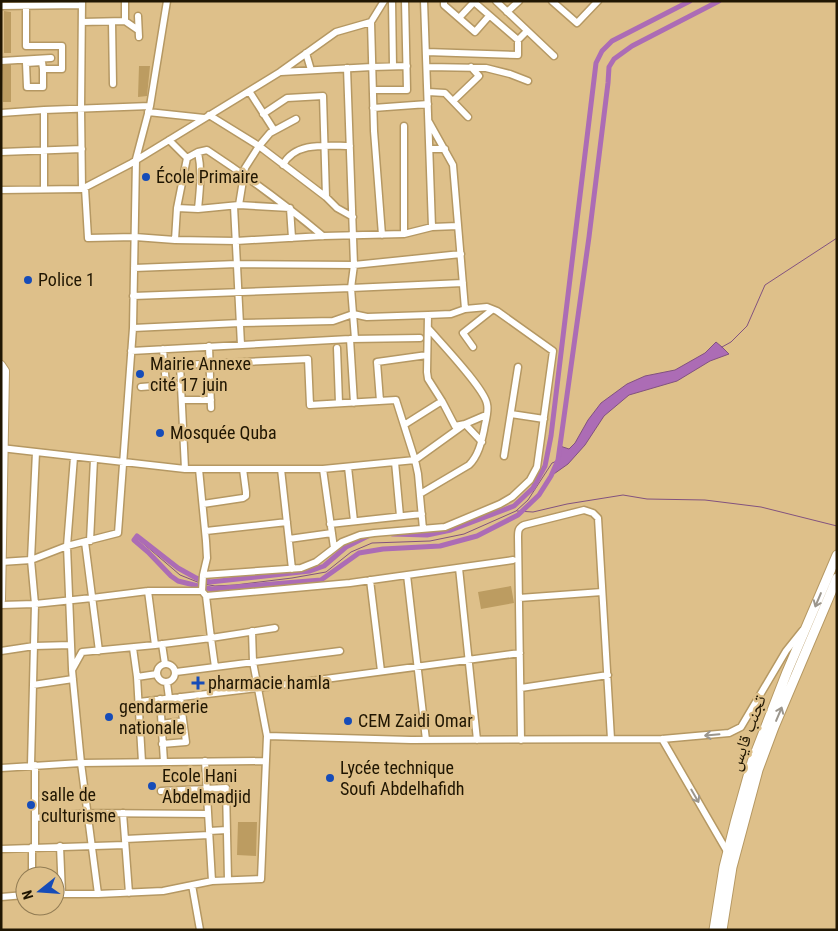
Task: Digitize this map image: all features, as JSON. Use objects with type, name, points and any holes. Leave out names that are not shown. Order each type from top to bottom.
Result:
[{"type":"highway","name":"تجنب قايس","points":[[714,930],[715,914],[734,823],[752,762],[768,718],[837,555]]},
{"type":"highway","name":"تجنب قايس","points":[[722,930],[732,867],[758,770],[774,727],[837,578]]},
{"type":"main road","points":[[1,365],[4,371],[1,600]]},
{"type":"street","points":[[125,1],[125,21]]},
{"type":"street","points":[[2,562],[31,560],[67,546],[118,533],[133,328],[136,160],[149,109],[167,1]]},
{"type":"street","points":[[382,235],[373,108],[371,22],[384,1]]},
{"type":"street","points":[[392,1],[393,66]]},
{"type":"street","points":[[373,90],[407,90],[405,1]]},
{"type":"street","points":[[424,1],[432,227]]},
{"type":"street","points":[[444,1],[444,5],[475,32],[489,16]]},
{"type":"street","points":[[496,1],[554,56]]},
{"type":"street","points":[[507,12],[519,1]]},
{"type":"street","points":[[552,1],[577,23],[598,1]]},
{"type":"street","points":[[459,18],[474,2],[518,40]]},
{"type":"street","points":[[1,6],[82,3],[82,149],[88,238],[135,236],[175,240],[236,241],[404,234],[432,227],[458,226]]},
{"type":"street","points":[[26,6],[26,46],[62,46],[62,69],[42,69]]},
{"type":"street","points":[[82,22],[125,21],[138,33],[138,16]]},
{"type":"street","points":[[112,22],[113,84]]},
{"type":"street","points":[[1,190],[84,188],[136,160],[280,72],[336,32],[371,22]]},
{"type":"street","points":[[426,52],[518,55],[518,40],[527,31]]},
{"type":"street","points":[[51,46],[52,69]]},
{"type":"street","points":[[306,53],[311,70]]},
{"type":"street","points":[[1,61],[51,58]]},
{"type":"street","points":[[42,62],[42,69],[42,87],[26,87],[26,63],[42,62]]},
{"type":"street","points":[[280,72],[372,66],[407,66]]},
{"type":"street","points":[[427,67],[486,68],[528,81]]},
{"type":"street","points":[[347,68],[354,265],[351,288],[354,402]]},
{"type":"street","points":[[452,101],[479,76],[471,68]]},
{"type":"street","points":[[249,91],[274,130]]},
{"type":"street","points":[[428,92],[445,93],[468,117]]},
{"type":"street","points":[[263,114],[287,98],[323,96],[326,196]]},
{"type":"street","points":[[373,108],[428,104]]},
{"type":"street","points":[[1,113],[81,109],[149,109],[207,116],[258,146],[326,196],[337,208],[352,217]]},
{"type":"street","points":[[44,110],[44,189]]},
{"type":"street","points":[[241,345],[236,206],[245,168],[258,146],[270,133],[296,119]]},
{"type":"street","points":[[429,120],[453,165],[465,309]]},
{"type":"street","points":[[404,126],[404,234]]},
{"type":"street","points":[[169,140],[187,158]]},
{"type":"street","points":[[283,164],[286,158],[302,148],[325,145],[350,146]]},
{"type":"street","points":[[1,152],[82,149]]},
{"type":"street","points":[[430,150],[445,149]]},
{"type":"street","points":[[187,158],[207,150],[244,174],[290,208],[323,236]]},
{"type":"street","points":[[198,152],[202,175],[198,209]]},
{"type":"street","points":[[175,240],[177,208],[187,158]]},
{"type":"street","points":[[177,208],[198,209],[236,206],[290,208]]},
{"type":"street","points":[[290,208],[292,238]]},
{"type":"street","points":[[134,268],[237,264],[354,265],[461,254]]},
{"type":"street","points":[[134,296],[463,283]]},
{"type":"street","points":[[133,328],[333,321],[353,314],[367,318],[451,314],[465,309],[487,307],[497,311],[553,351],[537,467],[530,480],[512,497],[445,527],[360,535],[342,542],[316,562],[301,568],[202,577]]},
{"type":"street","points":[[473,346],[463,333],[492,310]]},
{"type":"street","points":[[428,315],[427,376],[456,426],[486,415]]},
{"type":"street","points":[[420,494],[468,465],[476,456],[482,442],[488,405],[485,396],[470,376],[428,328]]},
{"type":"street","points":[[131,350],[353,339],[420,338]]},
{"type":"street","points":[[209,346],[211,408]]},
{"type":"street","points":[[337,348],[339,404]]},
{"type":"street","points":[[163,349],[166,384]]},
{"type":"street","points":[[380,401],[377,362],[427,355]]},
{"type":"street","points":[[185,469],[180,365],[308,360],[310,405],[396,400],[418,474],[423,529]]},
{"type":"street","points":[[504,456],[518,367]]},
{"type":"street","points":[[141,387],[166,384],[181,385]]},
{"type":"street","points":[[182,400],[211,400]]},
{"type":"street","points":[[404,425],[442,401]]},
{"type":"street","points":[[511,414],[544,419]]},
{"type":"street","points":[[465,424],[482,442]]},
{"type":"street","points":[[2,449],[185,469],[323,469],[415,460],[465,424]]},
{"type":"street","points":[[33,866],[35,818],[33,685],[35,604],[31,560],[36,452]]},
{"type":"street","points":[[74,457],[67,546],[72,670],[81,763],[98,894]]},
{"type":"street","points":[[94,459],[88,542],[92,598],[99,651]]},
{"type":"street","points":[[395,462],[400,516]]},
{"type":"street","points":[[348,466],[354,521]]},
{"type":"street","points":[[198,469],[206,531],[207,558],[202,577],[203,592],[215,667]]},
{"type":"street","points":[[203,504],[246,496],[243,469]]},
{"type":"street","points":[[281,469],[292,569]]},
{"type":"street","points":[[323,469],[334,548]]},
{"type":"street","points":[[522,740],[518,530],[521,527],[584,510],[594,513],[598,518],[611,739]]},
{"type":"street","points":[[330,524],[422,514]]},
{"type":"street","points":[[206,531],[288,522]]},
{"type":"street","points":[[289,539],[332,533]]},
{"type":"street","points":[[1,605],[35,604],[148,591],[203,592],[370,580],[513,560]]},
{"type":"street","points":[[459,568],[477,740]]},
{"type":"street","points":[[407,575],[426,740]]},
{"type":"street","points":[[370,580],[381,671]]},
{"type":"street","points":[[148,591],[158,645],[165,664]]},
{"type":"street","points":[[519,598],[602,592]]},
{"type":"street","points":[[267,736],[426,740],[522,740],[662,739],[729,733],[740,727],[786,651],[808,624]]},
{"type":"street","points":[[72,670],[82,652],[158,645],[275,628]]},
{"type":"street","points":[[65,894],[163,891],[212,882],[261,878],[267,736],[253,662],[252,631]]},
{"type":"street","points":[[1,651],[34,646],[71,645]]},
{"type":"street","points":[[133,648],[139,702],[142,762]]},
{"type":"street","points":[[176,672],[340,652]]},
{"type":"street","points":[[139,702],[520,653]]},
{"type":"street","points":[[167,683],[160,680],[157,674],[159,667],[165,664],[172,666],[176,672]]},
{"type":"street","points":[[167,683],[173,679],[176,672]]},
{"type":"street","points":[[137,677],[157,674]]},
{"type":"street","points":[[521,688],[608,676]]},
{"type":"street","points":[[33,685],[73,679]]},
{"type":"street","points":[[167,683],[169,698]]},
{"type":"street","points":[[162,744],[186,742],[180,697]]},
{"type":"street","points":[[160,699],[164,762]]},
{"type":"street","points":[[161,724],[183,721]]},
{"type":"street","points":[[662,739],[728,853]]},
{"type":"street","points":[[1,768],[81,763],[266,761]]},
{"type":"street","points":[[205,762],[212,882]]},
{"type":"street","points":[[161,791],[226,788],[228,880]]},
{"type":"street","points":[[35,818],[87,813],[208,814]]},
{"type":"street","points":[[123,813],[129,893]]},
{"type":"street","points":[[1,849],[92,845],[227,830]]},
{"type":"street","points":[[59,866],[60,846]]},
{"type":"street","points":[[192,886],[200,930]]},
{"type":"street","points":[[1,897],[15,896]]},
{"type":"shaded area","points":[[4,11],[11,12],[11,53],[4,53]]},
{"type":"shaded area","points":[[11,64],[11,102],[3,102],[2,65]]},
{"type":"shaded area","points":[[139,66],[150,66],[147,96],[138,97]]},
{"type":"shaded area","points":[[716,342],[729,354],[710,361],[677,381],[629,395],[604,416],[585,445],[568,464],[551,476],[558,460],[560,446],[569,449],[575,443],[588,420],[601,403],[627,384],[645,376],[675,370],[705,353]]},
{"type":"shaded area","points":[[511,586],[514,603],[481,609],[478,592]]},
{"type":"shaded area","points":[[238,822],[257,822],[256,856],[237,855]]},
{"type":"waterway","points":[[392,534],[427,535],[451,530],[514,506],[533,488],[545,466],[551,436],[596,63],[602,51],[612,41],[690,1]]},
{"type":"waterway","points":[[368,536],[346,547],[324,566],[310,571],[210,582],[196,578],[178,568],[137,536],[134,540],[178,581],[212,589],[321,580],[359,553],[383,549],[440,546],[477,536],[518,515],[539,495],[558,460],[589,237],[609,67],[614,59],[632,46],[719,1]]},
{"type":"waterway","points":[[722,347],[731,342],[747,326],[765,285],[837,238]]},
{"type":"waterway","points":[[204,584],[215,586],[235,585],[326,572],[351,552],[372,543],[430,541],[464,534],[516,511],[528,500],[552,463],[557,461]]},
{"type":"waterway","points":[[517,511],[533,512],[567,504],[623,495],[647,499],[705,500],[761,507],[837,526]]},
{"type":"waterway","points":[[138,539],[180,575],[200,583]]},
{"type":"place","name":"École Primaire","points":[[146,177]]},
{"type":"place","name":"Police 1","points":[[28,280]]},
{"type":"place","name":"Mairie Annexe cité 17 juin","points":[[140,374]]},
{"type":"place","name":"Mosquée Quba","points":[[160,433]]},
{"type":"place","name":"pharmacie hamla","points":[[198,683]]},
{"type":"place","name":"gendarmerie nationale","points":[[109,717]]},
{"type":"place","name":"CEM Zaidi Omar","points":[[348,721]]},
{"type":"place","name":"Lycée technique Soufi Abdelhafidh","points":[[330,778]]},
{"type":"place","name":"Ecole Hani Abdelmadjid","points":[[152,786]]},
{"type":"place","name":"salle de culturisme","points":[[31,805]]}]
